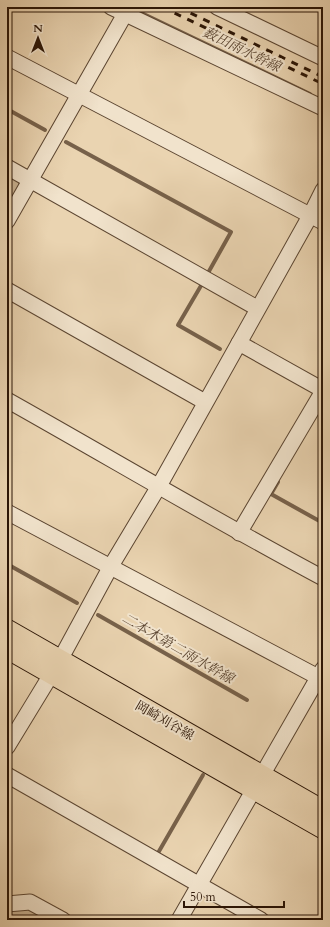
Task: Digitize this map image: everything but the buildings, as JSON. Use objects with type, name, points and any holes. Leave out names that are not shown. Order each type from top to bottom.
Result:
[{"type":"main road","name":"岡崎刈谷線","points":[[7,629],[55,667],[257,782],[323,829]]},
{"type":"main road","name":"岡崎刈谷線","points":[[7,649],[55,667]]},
{"type":"main road","name":"岡崎刈谷線","points":[[257,782],[323,810]]},
{"type":"street","points":[[111,7],[323,108]]},
{"type":"street","points":[[217,7],[323,58]]},
{"type":"street","points":[[7,221],[125,14]]},
{"type":"street","points":[[7,57],[316,219]]},
{"type":"street","points":[[7,167],[258,308]]},
{"type":"street","points":[[7,747],[55,667],[111,566],[159,486],[258,308],[316,219],[323,190]]},
{"type":"street","points":[[7,290],[205,402]]},
{"type":"street","points":[[239,343],[323,390],[239,533]]},
{"type":"street","points":[[7,400],[239,533],[323,578]]},
{"type":"street","points":[[7,512],[321,674],[257,782],[179,920]]},
{"type":"street","points":[[7,775],[261,920]]},
{"type":"street","points":[[7,904],[30,902],[63,920]]},
{"type":"shaded area","points":[[7,173],[18,180],[20,186],[7,208]]},
{"type":"shaded area","points":[[29,907],[51,920],[7,920],[7,910]]},
{"type":"waterway","name":"薮田雨水幹線","points":[[129,7],[310,94]]},
{"type":"waterway","points":[[7,109],[45,130]]},
{"type":"waterway","points":[[66,142],[231,232],[208,273]]},
{"type":"waterway","points":[[202,284],[178,325],[220,349]]},
{"type":"waterway","points":[[278,482],[271,494],[323,523]]},
{"type":"waterway","name":"二本木第二雨水幹線","points":[[7,564],[77,603]]},
{"type":"waterway","name":"二本木第二雨水幹線","points":[[98,615],[247,700]]},
{"type":"waterway","name":"二本木第二雨水幹線","points":[[158,853],[203,775]]},
{"type":"railway","points":[[162,7],[323,84]]},
{"type":"railway","points":[[178,7],[323,77]]}]
